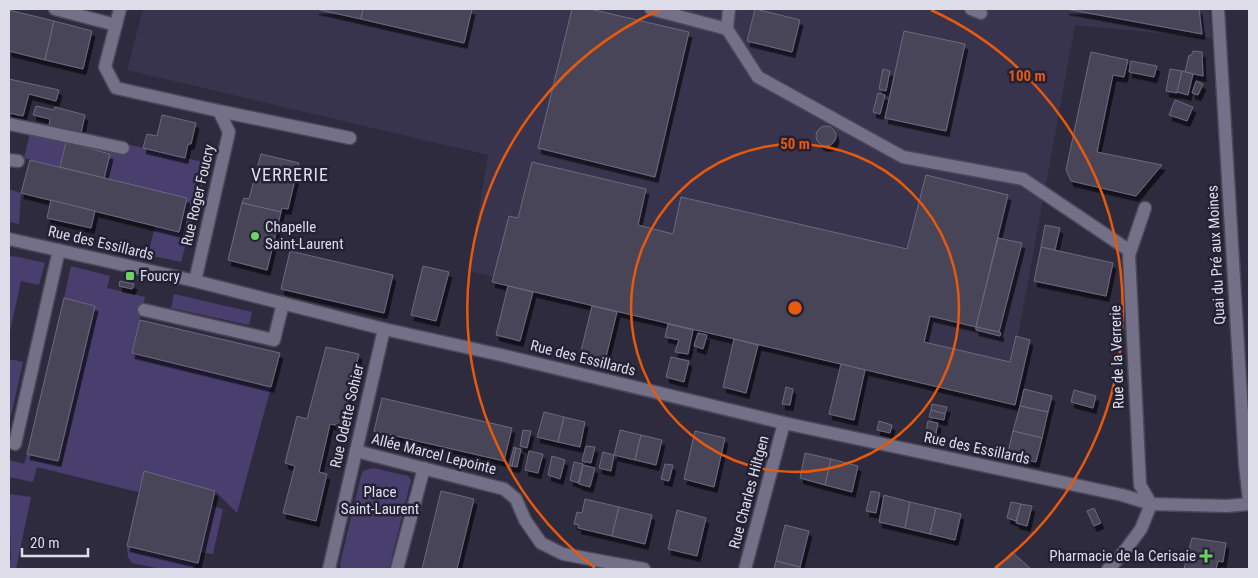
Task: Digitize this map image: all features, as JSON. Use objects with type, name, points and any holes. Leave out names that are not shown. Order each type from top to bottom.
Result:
[{"type":"street","points":[[55,9],[116,24]]},
{"type":"street","points":[[120,9],[105,67],[116,88],[350,138]]},
{"type":"street","points":[[651,9],[727,29]]},
{"type":"street","points":[[729,9],[727,29],[758,77],[903,157],[1023,179],[1130,250]]},
{"type":"street","name":"Quai du Pré aux Moines","points":[[1218,9],[1245,464],[1249,502]]},
{"type":"street","name":"Rue Roger Foucry","points":[[195,281],[229,132],[219,111]]},
{"type":"street","points":[[9,124],[122,148]]},
{"type":"street","name":"Rue de la Verrerie","points":[[1145,208],[1130,250],[1129,265],[1140,485],[1150,504]]},
{"type":"street","name":"Rue des Essillards","points":[[9,239],[195,281],[384,329],[784,423],[1122,495],[1150,504],[1227,506],[1249,502]]},
{"type":"street","points":[[15,444],[59,250]]},
{"type":"street","points":[[144,310],[274,340],[283,303]]},
{"type":"street","name":"Rue Odette Sohier","points":[[329,569],[384,329]]},
{"type":"street","name":"Rue Charles Hiltgen","points":[[745,569],[784,423]]},
{"type":"street","name":"Allée Marcel Lepointe","points":[[356,451],[504,489],[516,499],[525,520],[541,542],[564,554],[638,569]]},
{"type":"street","points":[[397,569],[424,468]]},
{"type":"street","points":[[1108,569],[1142,529],[1150,504]]},
{"type":"shaded area","points":[[143,9],[1209,9],[1212,38],[1075,25],[1008,391],[469,271],[488,155],[127,70]]},
{"type":"green space","points":[[30,133],[66,142],[60,167],[24,158]]},
{"type":"green space","points":[[113,141],[208,163],[181,262],[148,255],[155,226],[187,198],[104,178]]},
{"type":"green space","points":[[9,189],[21,193],[19,224],[9,222]]},
{"type":"green space","points":[[9,256],[45,263],[39,285],[21,281],[9,336]]},
{"type":"green space","points":[[71,266],[110,276],[107,288],[145,297],[132,354],[271,387],[237,513],[215,491],[144,473],[138,492],[37,467],[33,482],[9,477],[9,460],[24,464],[27,454],[58,461],[95,306],[64,298]]},
{"type":"green space","points":[[174,294],[252,312],[249,325],[171,308]]},
{"type":"green space","points":[[9,359],[23,362],[9,424]]},
{"type":"green space","name":"Place Saint-Laurent","points":[[373,468],[408,476],[411,480],[389,569],[341,569],[340,564],[361,476],[363,471]]},
{"type":"green space","points":[[9,494],[31,497],[16,569],[9,569],[11,556]]},
{"type":"green space","points":[[212,506],[223,509],[213,554],[201,552]]},
{"type":"green space","points":[[127,546],[198,563],[192,569],[161,569],[132,563],[128,557]]},
{"type":"building","points":[[316,9],[363,9],[361,19]]},
{"type":"building","points":[[363,9],[472,9],[464,43],[361,19]]},
{"type":"building","points":[[572,9],[590,9],[689,32],[655,177],[538,148]]},
{"type":"building","points":[[755,9],[800,20],[792,52],[747,41]]},
{"type":"building","points":[[1066,9],[1199,9],[1202,34]]},
{"type":"building","points":[[9,10],[54,21],[45,60],[9,51]]},
{"type":"building","points":[[54,21],[92,31],[83,69],[45,60]]},
{"type":"building","points":[[904,31],[965,44],[946,131],[885,118]]},
{"type":"building","points":[[1193,51],[1202,52],[1203,76],[1185,72],[1189,55],[1191,56]]},
{"type":"building","points":[[1091,52],[1128,60],[1124,77],[1113,75],[1097,152],[1162,165],[1136,196],[1071,181],[1066,170]]},
{"type":"building","points":[[1131,61],[1157,66],[1154,77],[1129,72]]},
{"type":"building","points":[[883,69],[890,71],[886,91],[879,89]]},
{"type":"building","points":[[1170,69],[1182,71],[1177,93],[1166,91]]},
{"type":"building","points":[[1182,71],[1193,74],[1188,95],[1177,92]]},
{"type":"building","points":[[9,79],[59,90],[56,101],[29,94],[23,116],[9,113]]},
{"type":"building","points":[[1196,81],[1203,84],[1198,95],[1192,93]]},
{"type":"building","points":[[878,93],[885,95],[880,114],[873,112]]},
{"type":"building","points":[[1175,100],[1193,107],[1187,121],[1169,115]]},
{"type":"building","points":[[36,106],[54,110],[55,107],[85,115],[81,133],[49,126],[50,119],[33,115]]},
{"type":"building","points":[[162,115],[196,123],[191,144],[188,144],[185,158],[143,148],[147,134],[157,136]]},
{"type":"building","points":[[826,126],[833,129],[836,136],[833,143],[826,146],[819,143],[816,136],[819,129]]},
{"type":"building","points":[[66,142],[110,154],[104,178],[60,167]]},
{"type":"building","points":[[261,154],[299,163],[288,209],[282,208],[281,212],[242,203],[244,198],[249,199]]},
{"type":"building","points":[[30,160],[187,198],[179,232],[21,193]]},
{"type":"building","points":[[532,162],[646,189],[638,225],[673,234],[681,197],[907,249],[926,175],[1008,195],[976,327],[930,316],[924,342],[1010,362],[1016,336],[1030,340],[1015,405],[492,282],[509,216],[518,218]]},
{"type":"building","points":[[51,200],[95,211],[91,228],[47,218]]},
{"type":"building","name":"Chapelle Saint-Laurent","points":[[242,203],[281,212],[267,270],[228,260]]},
{"type":"building","points":[[1045,225],[1060,228],[1055,250],[1041,247]]},
{"type":"building","points":[[998,238],[1022,243],[999,332],[976,327]]},
{"type":"building","points":[[1041,247],[1113,263],[1106,296],[1034,281]]},
{"type":"building","points":[[290,251],[393,275],[384,313],[281,289]]},
{"type":"building","points":[[423,266],[449,272],[436,321],[411,315]]},
{"type":"building","points":[[120,281],[134,284],[132,289],[119,286]]},
{"type":"building","points":[[508,286],[533,292],[520,341],[496,335]]},
{"type":"building","points":[[64,298],[95,306],[58,461],[27,454]]},
{"type":"building","points":[[592,306],[617,312],[605,361],[580,355]]},
{"type":"building","points":[[140,320],[280,353],[271,387],[132,353]]},
{"type":"building","points":[[668,324],[693,330],[688,354],[675,352],[679,340],[665,337]]},
{"type":"building","points":[[976,327],[1001,333],[1000,336],[976,330]]},
{"type":"building","points":[[698,333],[707,335],[703,349],[694,346]]},
{"type":"building","points":[[734,339],[758,345],[746,393],[723,387]]},
{"type":"building","points":[[326,347],[359,354],[342,426],[330,424],[319,472],[327,474],[316,521],[283,513],[295,466],[285,463],[297,416],[307,419]]},
{"type":"building","points":[[671,357],[689,361],[684,382],[666,377]]},
{"type":"building","points":[[841,364],[865,370],[854,420],[829,414]]},
{"type":"building","points":[[786,387],[793,389],[790,405],[782,404]]},
{"type":"building","points":[[1024,389],[1052,396],[1048,412],[1020,406]]},
{"type":"building","points":[[1074,390],[1096,396],[1093,408],[1071,402]]},
{"type":"building","points":[[382,398],[512,428],[504,461],[374,431]]},
{"type":"building","points":[[932,404],[947,407],[945,414],[931,410]]},
{"type":"building","points":[[1020,406],[1048,412],[1042,438],[1013,431]]},
{"type":"building","points":[[931,410],[945,414],[944,420],[929,417]]},
{"type":"building","points":[[544,412],[564,417],[558,442],[537,437]]},
{"type":"building","points":[[564,417],[585,422],[580,447],[558,442]]},
{"type":"building","points":[[879,421],[892,425],[890,433],[877,430]]},
{"type":"building","points":[[928,421],[938,423],[935,439],[925,437]]},
{"type":"building","points":[[523,430],[531,431],[527,448],[520,446]]},
{"type":"building","points":[[620,430],[641,435],[635,460],[614,455]]},
{"type":"building","points":[[695,431],[725,438],[714,487],[684,479]]},
{"type":"building","points":[[1013,431],[1042,438],[1036,462],[1007,456]]},
{"type":"building","points":[[641,435],[662,440],[656,465],[635,460]]},
{"type":"building","points":[[586,446],[595,447],[591,463],[582,461]]},
{"type":"building","points":[[514,447],[516,448],[512,466],[509,466]]},
{"type":"building","points":[[516,448],[521,449],[517,467],[512,466]]},
{"type":"building","points":[[529,451],[543,454],[538,473],[525,470]]},
{"type":"building","points":[[603,452],[614,455],[611,471],[599,468]]},
{"type":"building","points":[[805,453],[831,459],[825,485],[800,478]]},
{"type":"building","points":[[552,456],[565,460],[560,479],[548,475]]},
{"type":"building","points":[[831,459],[858,466],[852,492],[825,485]]},
{"type":"building","points":[[574,462],[583,464],[578,483],[570,480]]},
{"type":"building","points":[[665,464],[673,465],[669,481],[661,479]]},
{"type":"building","points":[[583,465],[595,468],[590,487],[579,484]]},
{"type":"building","points":[[144,471],[215,491],[198,563],[127,546]]},
{"type":"building","points":[[441,491],[474,499],[457,569],[422,569]]},
{"type":"building","points":[[871,491],[880,493],[876,513],[866,511]]},
{"type":"building","points":[[884,495],[910,502],[905,528],[879,522]]},
{"type":"building","points":[[585,499],[619,507],[612,536],[578,528],[579,525],[574,524],[577,512],[582,513]]},
{"type":"building","points":[[910,502],[936,508],[930,534],[905,528]]},
{"type":"building","points":[[1011,502],[1021,504],[1016,521],[1007,518]]},
{"type":"building","points":[[1021,504],[1032,506],[1027,526],[1016,523]]},
{"type":"building","points":[[619,507],[652,515],[645,544],[612,536]]},
{"type":"building","points":[[936,508],[961,514],[955,540],[930,534]]},
{"type":"building","points":[[1094,508],[1101,523],[1094,526],[1087,511]]},
{"type":"building","points":[[677,510],[706,518],[697,556],[668,549]]},
{"type":"building","points":[[785,525],[809,531],[800,567],[776,561]]},
{"type":"building","name":"Pharmacie de la Cerisaie","points":[[1192,538],[1226,543],[1223,562],[1218,561],[1216,569],[1184,569]]},
{"type":"building","points":[[1012,552],[1031,569],[996,569]]},
{"type":"building","points":[[776,561],[800,567],[800,569],[774,569]]},
{"type":"place","name":"Chapelle Saint-Laurent","points":[[255,236]]},
{"type":"place","name":"Foucry","points":[[130,276]]},
{"type":"place","name":"Pharmacie de la Cerisaie","points":[[1206,556]]},
{"type":"district","name":"VERRERIE","points":[[290,175]]}]
